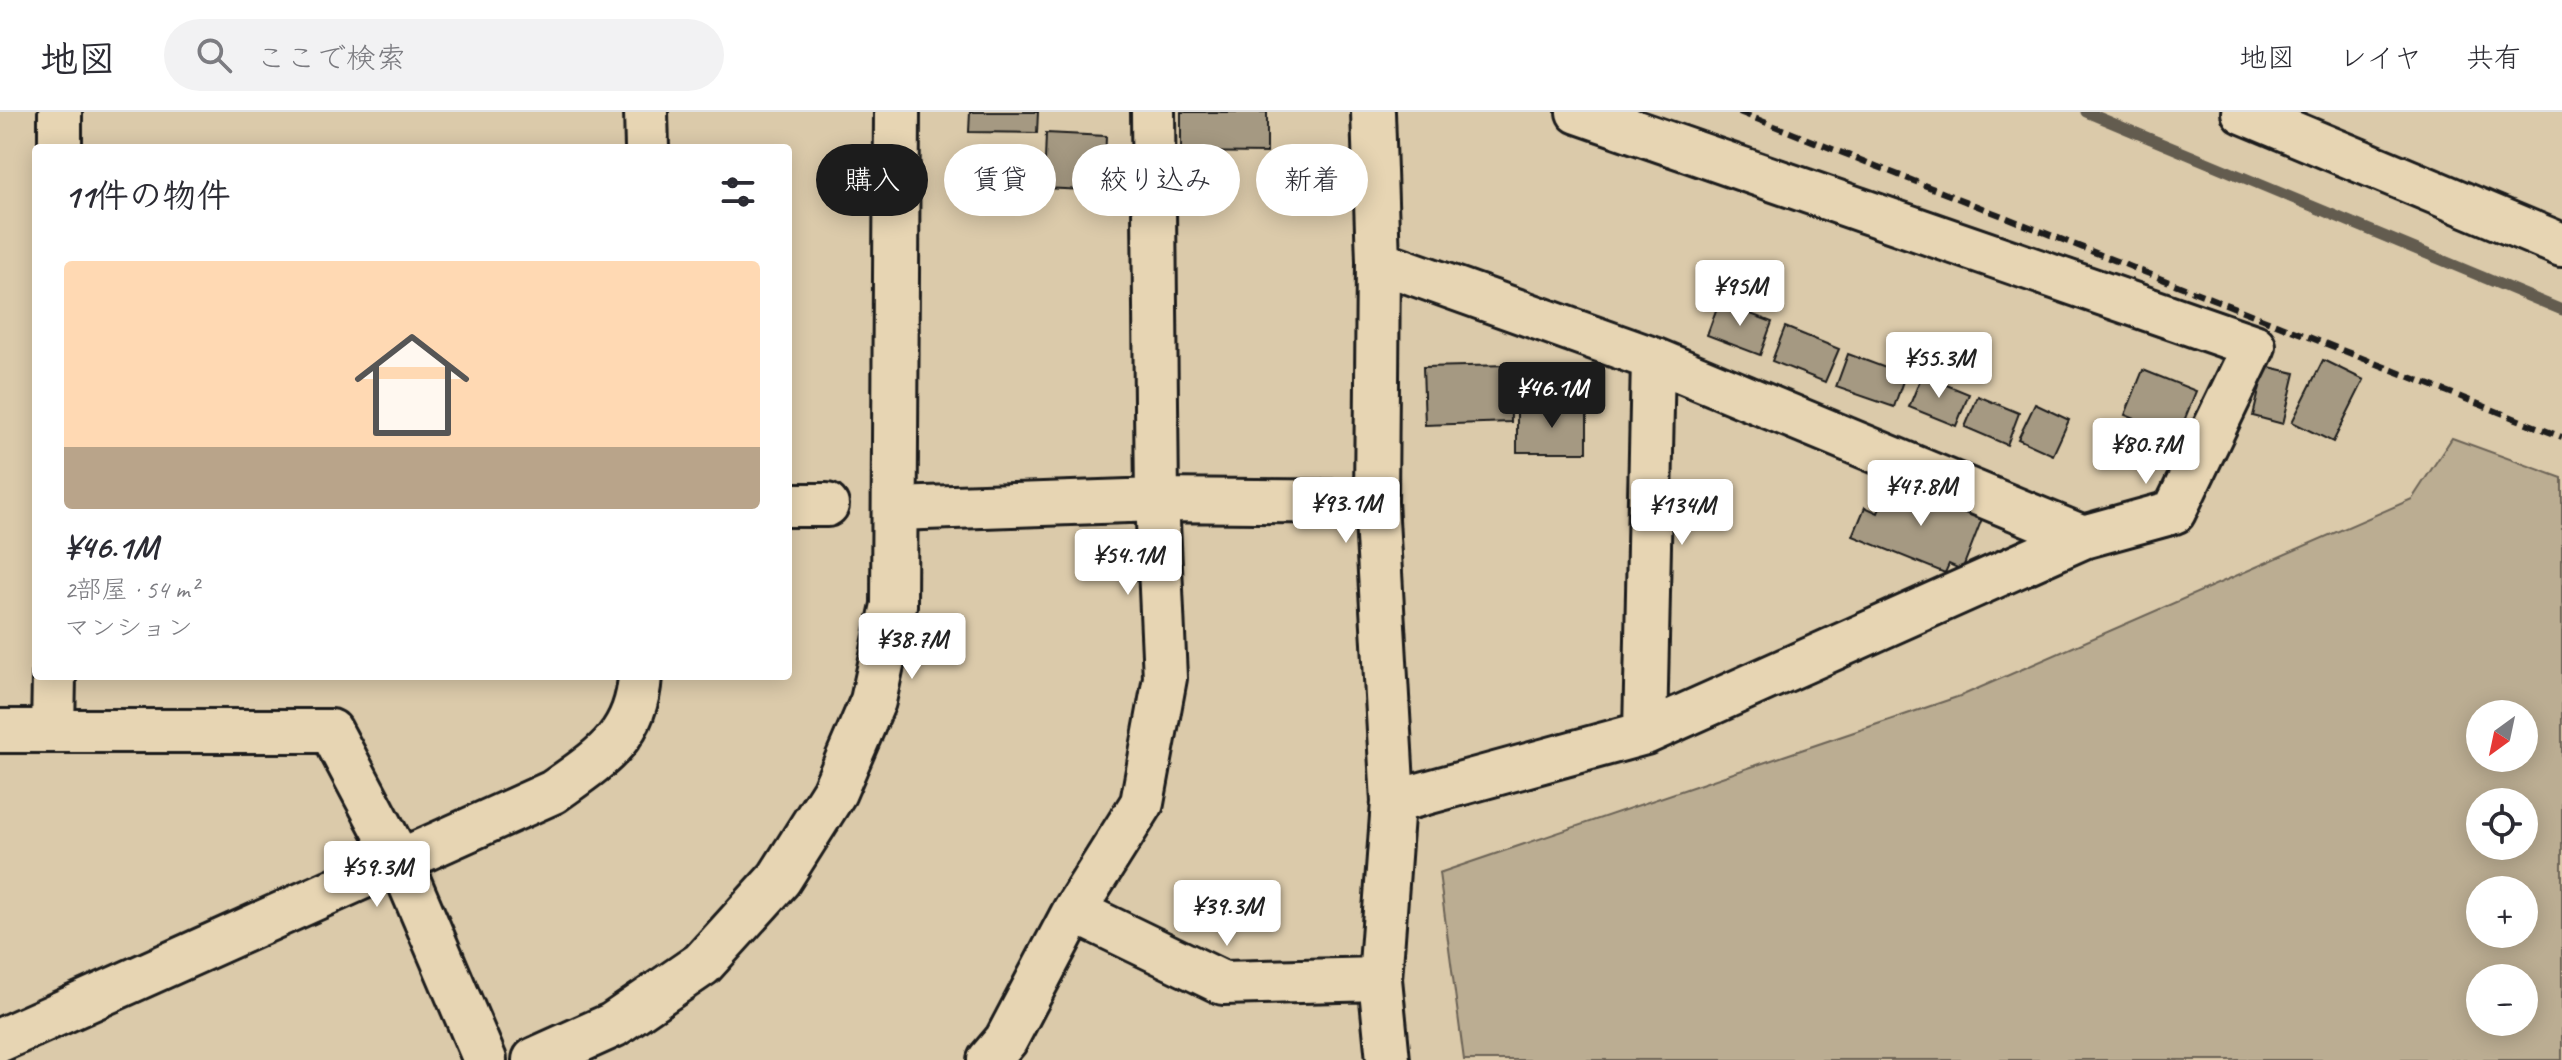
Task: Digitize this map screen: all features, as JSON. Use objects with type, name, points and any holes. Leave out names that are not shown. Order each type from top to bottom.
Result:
[{"type":"street","points":[[60,112],[60,144]]},
{"type":"street","points":[[646,112],[647,144]]},
{"type":"street","points":[[535,1060],[613,1025],[702,964],[779,879],[834,792],[873,701],[894,605],[897,112]]},
{"type":"street","points":[[989,1060],[1006,1040],[1074,911],[1142,803],[1165,678],[1157,500],[1153,112]]},
{"type":"street","points":[[1373,112],[1378,261],[1376,502],[1393,802],[1380,979],[1388,1060]]},
{"type":"street","points":[[1393,802],[1645,733],[2083,537],[2174,512],[2254,346],[1578,112]]},
{"type":"street","points":[[2243,112],[2562,245]]},
{"type":"street","points":[[1378,261],[1653,359],[2083,537]]},
{"type":"street","points":[[1645,733],[1653,359]]},
{"type":"street","points":[[895,509],[1157,500],[1376,502]]},
{"type":"street","points":[[53,731],[54,680]]},
{"type":"street","points":[[0,1040],[401,863],[553,792],[609,752],[639,703],[640,680]]},
{"type":"street","points":[[0,731],[331,731],[401,863],[485,1060]]},
{"type":"street","points":[[1074,911],[1223,983],[1380,979]]},
{"type":"shaded area","points":[[2452,438],[2562,478],[2562,1060],[1464,1060],[1439,873],[1963,695],[2412,499]]},
{"type":"building","points":[[970,112],[1038,112],[1037,133],[969,132]]},
{"type":"building","points":[[1181,112],[1267,112],[1267,144],[1256,144],[1256,153],[1240,153],[1240,144],[1181,144]]},
{"type":"building","points":[[1046,133],[1106,136],[1106,144],[1072,144],[1072,189],[1056,189],[1056,144],[1046,144]]},
{"type":"building","points":[[1719,302],[1772,322],[1760,355],[1707,335]]},
{"type":"building","points":[[1785,327],[1839,349],[1825,382],[1772,361]]},
{"type":"building","points":[[1848,354],[1905,375],[1894,407],[1836,387]]},
{"type":"building","points":[[2323,360],[2364,380],[2333,442],[2292,422]]},
{"type":"building","points":[[1510,365],[1511,422],[1425,425],[1423,367]]},
{"type":"building","points":[[2265,366],[2295,373],[2283,424],[2253,416]]},
{"type":"building","points":[[2143,370],[2196,391],[2178,436],[2125,415]]},
{"type":"building","points":[[1922,375],[1969,394],[1956,426],[1909,407]]},
{"type":"building","points":[[1978,396],[2019,413],[2007,445],[1965,427]]},
{"type":"building","points":[[2035,404],[2069,420],[2053,455],[2018,439]]},
{"type":"building","points":[[1517,408],[1587,408],[1587,452],[1517,452]]},
{"type":"building","points":[[1891,480],[1983,516],[1962,570],[1949,564],[1945,573],[1853,536],[1865,507],[1878,513]]},
{"type":"waterway","points":[[2086,112],[2562,310]]},
{"type":"railway","points":[[1739,112],[2562,437]]}]
